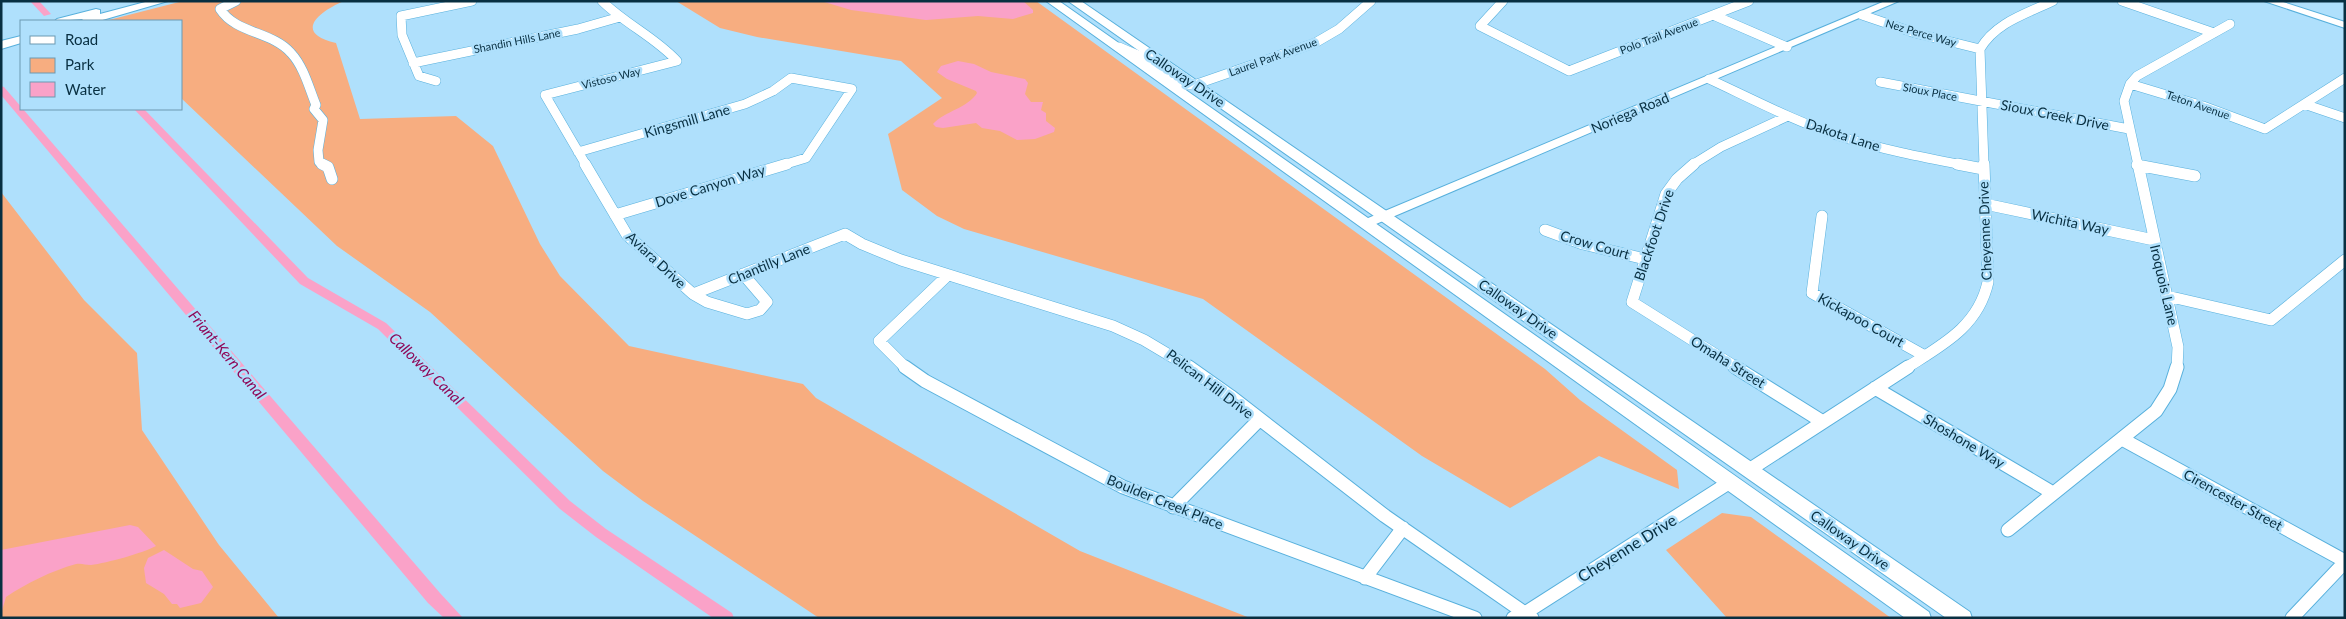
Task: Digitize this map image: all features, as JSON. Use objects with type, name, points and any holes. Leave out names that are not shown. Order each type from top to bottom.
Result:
[{"type":"main road","points":[[65,20],[136,1]]},
{"type":"main road","points":[[90,20],[163,1]]},
{"type":"main road","name":"Calloway Drive","points":[[1051,1],[1921,618]]},
{"type":"main road","name":"Calloway Drive","points":[[1073,1],[1962,618]]},
{"type":"main road","points":[[1,38],[20,32]]},
{"type":"main road","points":[[1,45],[20,39]]},
{"type":"main road","points":[[1589,382],[1638,404],[1721,463],[1735,469],[1749,470]]},
{"type":"main road","points":[[1730,482],[1749,485],[1762,491],[1861,558],[1904,577]]},
{"type":"street","points":[[236,1],[220,10],[222,14],[229,21],[266,36],[290,51],[301,67],[316,105],[314,109],[323,120],[318,150],[319,162],[328,167],[332,178]]},
{"type":"street","points":[[436,82],[419,76],[402,34],[401,16],[472,1]]},
{"type":"street","points":[[602,1],[620,17]]},
{"type":"street","name":"Laurel Park Avenue","points":[[1194,85],[1315,43],[1339,29],[1371,1]]},
{"type":"street","name":"Polo Trail Avenue","points":[[1503,1],[1480,26],[1569,71],[1749,1]]},
{"type":"street","name":"Noriega Road","points":[[1365,224],[1894,1]]},
{"type":"street","points":[[1980,49],[1983,42],[1996,29],[2053,1]]},
{"type":"street","points":[[2122,1],[2214,33]]},
{"type":"street","points":[[2269,1],[2345,25]]},
{"type":"street","points":[[1713,15],[1787,46]]},
{"type":"street","name":"Nez Perce Way","points":[[1862,15],[1915,34],[1980,49]]},
{"type":"street","name":"Vistoso Way","points":[[545,95],[677,61],[660,43],[620,17]]},
{"type":"street","name":"Shandin Hills Lane","points":[[413,63],[578,29],[620,17]]},
{"type":"street","points":[[2130,84],[2147,70],[2230,24]]},
{"type":"street","points":[[1111,44],[1140,56],[1184,84],[1194,85]]},
{"type":"street","name":"Cheyenne Drive","points":[[1749,470],[1957,335],[1972,321],[1985,296],[1988,282],[1980,102],[1980,49]]},
{"type":"street","name":"Kingsmill Lane","points":[[578,152],[730,109],[760,98],[791,78],[852,89],[806,158]]},
{"type":"street","points":[[2304,104],[2345,78]]},
{"type":"street","name":"Dakota Lane","points":[[1709,79],[1788,116],[1864,143],[1983,169]]},
{"type":"street","name":"Sioux Place","points":[[1880,82],[1980,102]]},
{"type":"street","name":"Teton Avenue","points":[[2130,84],[2203,106],[2265,129],[2304,104]]},
{"type":"street","name":"Iroquois Lane","points":[[2008,530],[2156,410],[2169,394],[2176,380],[2179,364],[2178,347],[2124,101],[2130,84]]},
{"type":"street","name":"Aviara Drive","points":[[545,95],[627,235],[638,247],[693,294],[715,306],[747,314],[760,310],[767,302],[766,298],[743,274]]},
{"type":"street","name":"Sioux Creek Drive","points":[[1980,102],[2129,129]]},
{"type":"street","points":[[2304,104],[2345,118]]},
{"type":"street","name":"Blackfoot Drive","points":[[1632,302],[1666,194],[1682,172],[1702,157],[1788,116]]},
{"type":"street","name":"Dove Canyon Way","points":[[615,215],[806,158]]},
{"type":"street","points":[[2137,165],[2195,176]]},
{"type":"street","name":"Wichita Way","points":[[1985,204],[2154,240]]},
{"type":"street","name":"Kickapoo Court","points":[[1822,216],[1812,293],[1925,356]]},
{"type":"street","name":"Crow Court","points":[[1545,230],[1583,244],[1645,259]]},
{"type":"street","name":"Chantilly Lane","points":[[693,294],[845,234]]},
{"type":"street","name":"Pelican Hill Drive","points":[[845,234],[880,253],[1113,326],[1142,338],[1183,362],[1365,502],[1523,616]]},
{"type":"street","points":[[2167,296],[2271,320],[2345,260]]},
{"type":"street","name":"Boulder Creek Place","points":[[948,275],[879,341],[906,368],[925,381],[1123,487],[1475,618]]},
{"type":"street","name":"Omaha Street","points":[[1632,302],[1823,422]]},
{"type":"street","name":"Shoshone Way","points":[[1876,388],[2053,493]]},
{"type":"street","points":[[1173,507],[1259,420]]},
{"type":"street","name":"Cirencester Street","points":[[2122,439],[2345,562]]},
{"type":"street","name":"Cheyenne Drive","points":[[1523,616],[1730,482]]},
{"type":"street","points":[[1365,578],[1403,528]]},
{"type":"street","points":[[2292,618],[2345,562]]},
{"type":"green space","points":[[183,1],[344,1],[319,16],[314,22],[313,28],[315,34],[336,43],[360,119],[456,116],[493,146],[540,244],[560,276],[629,346],[803,384],[816,398],[1080,551],[1250,618],[819,618],[643,501],[603,471],[430,312],[337,246],[182,99],[182,20],[109,20]]},
{"type":"green space","points":[[676,1],[1036,1],[1545,369],[1580,400],[1677,470],[1679,489],[1599,456],[1510,508],[1422,456],[1203,299],[964,229],[937,216],[902,190],[888,134],[942,98],[901,61],[757,37],[720,28]]},
{"type":"green space","points":[[1,192],[84,300],[137,353],[142,430],[219,545],[279,618],[1,618]]},
{"type":"green space","points":[[1722,513],[1751,517],[1891,618],[1727,618],[1666,550]]},
{"type":"water","points":[[821,1],[1023,1],[1033,10],[1033,13],[1013,19],[978,16],[926,20],[851,10]]},
{"type":"water","points":[[958,61],[974,64],[991,72],[1025,79],[1028,83],[1025,94],[1031,102],[1043,102],[1041,110],[1046,113],[1046,121],[1055,128],[1054,132],[1035,139],[1017,140],[1000,131],[982,128],[976,123],[943,128],[936,127],[933,124],[968,102],[977,93],[947,79],[937,72],[941,66]]},
{"type":"water","points":[[130,525],[138,527],[156,546],[115,560],[91,565],[76,564],[48,574],[6,597],[1,614],[1,550]]},
{"type":"water","points":[[164,550],[193,569],[202,571],[213,587],[201,603],[180,608],[177,604],[172,604],[164,594],[146,583],[144,568],[148,558]]},
{"type":"waterway","name":"Calloway Canal","points":[[34,1],[47,14]]},
{"type":"waterway","name":"Friant-Kern Canal","points":[[1,89],[434,598],[455,618]]},
{"type":"waterway","name":"Calloway Canal","points":[[140,110],[304,281],[382,326],[565,505],[601,533],[726,618]]}]
